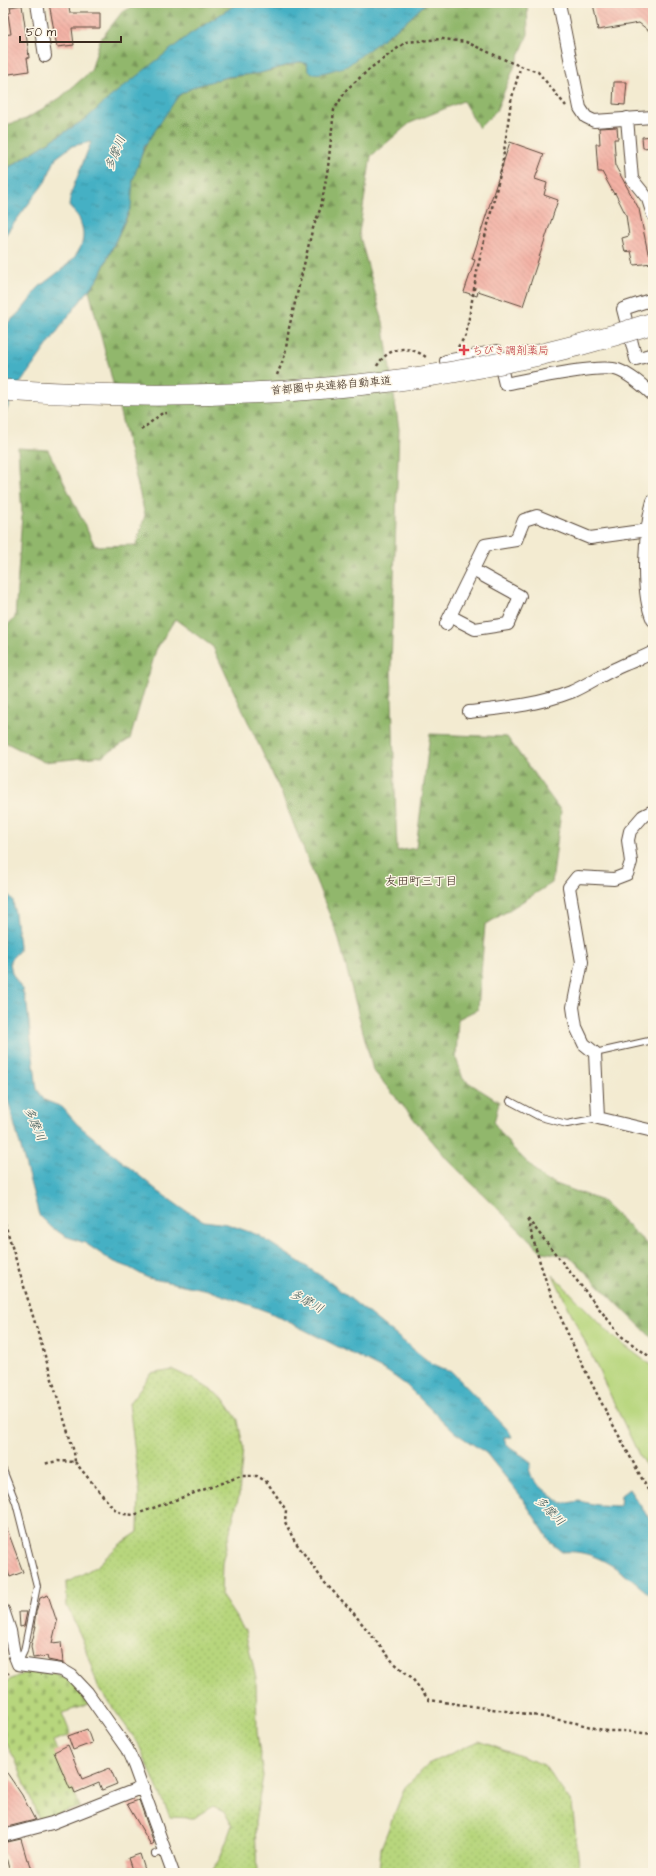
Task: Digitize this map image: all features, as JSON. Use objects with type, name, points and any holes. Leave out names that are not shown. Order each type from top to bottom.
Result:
[{"type":"highway","name":"首都圏中央連絡自動車道","points":[[3,390],[100,396],[151,396],[220,394],[332,387],[430,375],[522,358],[582,344],[653,323]]},
{"type":"highway","name":"首都圏中央連絡自動車道","points":[[3,398],[99,404],[152,404],[221,403],[333,396],[477,375],[583,352],[653,332]]},
{"type":"street","points":[[37,3],[45,56]]},
{"type":"street","points":[[559,3],[583,111],[586,117],[594,121],[653,117]]},
{"type":"street","points":[[627,118],[632,178],[648,198],[653,215]]},
{"type":"street","points":[[653,299],[623,309],[636,358],[653,354]]},
{"type":"street","points":[[446,361],[497,351],[504,384],[599,368],[617,369],[640,384],[653,395]]},
{"type":"street","points":[[653,501],[648,530],[646,592],[653,620]]},
{"type":"street","points":[[473,570],[520,596],[508,624],[475,629],[448,620],[485,545],[516,540],[524,520],[537,516],[590,538],[648,530]]},
{"type":"street","points":[[469,712],[540,702],[557,697],[572,691],[617,667],[635,662],[653,652]]},
{"type":"street","points":[[653,811],[643,816],[630,831],[628,840],[631,862],[627,874],[614,879],[577,877],[569,887],[582,962],[573,1007],[576,1027],[584,1044],[596,1053],[598,1118],[653,1131]]},
{"type":"street","points":[[3,1610],[18,1664],[62,1670],[80,1684],[127,1749],[143,1787],[160,1852],[173,1873]]},
{"type":"street","points":[[3,1836],[52,1823],[143,1787]]},
{"type":"lane","points":[[596,1053],[653,1040]]},
{"type":"lane","points":[[510,1101],[540,1117],[566,1124],[598,1118]]},
{"type":"lane","points":[[3,1470],[16,1503],[37,1586],[24,1651],[18,1664]]},
{"type":"path","points":[[276,377],[285,355],[289,328],[312,231],[321,207],[328,168],[334,110],[347,89],[372,67],[406,42],[443,40],[466,42],[512,63],[538,72],[570,110],[583,111]]},
{"type":"path","points":[[446,361],[453,355],[466,335],[478,266],[502,166],[511,101],[521,65]]},
{"type":"path","points":[[3,1217],[73,1444],[75,1462],[113,1508],[123,1514],[134,1515],[240,1476],[257,1476],[267,1482],[286,1510],[285,1522],[294,1540],[325,1583],[350,1610],[393,1662],[411,1677],[429,1700],[527,1714],[576,1723],[606,1731],[653,1734]]},
{"type":"path","points":[[653,1358],[621,1336],[527,1218],[539,1260],[553,1299],[591,1382],[653,1499]]},
{"type":"path","points":[[43,1464],[58,1461],[75,1462]]},
{"type":"green space","points":[[138,3],[238,3],[190,34],[87,118],[3,171],[3,126],[26,119],[60,98],[91,71],[100,40],[122,12]]},
{"type":"green space","points":[[426,3],[527,3],[528,34],[496,111],[479,128],[463,101],[410,123],[371,156],[359,233],[383,322],[399,429],[391,667],[397,851],[416,848],[430,734],[507,737],[561,811],[552,883],[485,925],[478,1009],[458,1019],[456,1058],[463,1079],[499,1102],[494,1123],[510,1145],[545,1180],[602,1201],[653,1250],[653,1339],[569,1256],[542,1252],[448,1160],[373,1070],[338,936],[280,790],[213,647],[175,619],[156,650],[130,739],[103,756],[44,762],[3,741],[3,629],[15,618],[22,515],[18,448],[48,450],[95,546],[136,545],[145,515],[89,291],[98,279],[127,217],[130,207],[133,178],[141,156],[161,117],[178,97],[186,91],[204,83],[274,70],[298,62],[307,64],[381,40],[408,20]]},
{"type":"green space","points":[[553,1275],[612,1336],[653,1367],[653,1477],[639,1455]]},
{"type":"green space","points":[[173,1370],[197,1381],[223,1398],[238,1420],[243,1447],[239,1495],[222,1563],[221,1595],[245,1631],[256,1678],[257,1732],[263,1776],[255,1823],[257,1873],[211,1873],[220,1858],[232,1825],[224,1811],[213,1806],[193,1818],[170,1817],[138,1743],[98,1687],[83,1641],[67,1606],[66,1583],[97,1566],[119,1545],[138,1532],[139,1487],[129,1403],[151,1374]]},
{"type":"green space","points":[[28,1671],[51,1673],[65,1677],[76,1686],[90,1704],[62,1713],[71,1735],[53,1741],[80,1807],[39,1820],[15,1759],[3,1739],[3,1683]]},
{"type":"green space","points":[[479,1741],[544,1765],[572,1804],[580,1873],[379,1873],[381,1848],[405,1787],[430,1763]]},
{"type":"water","name":"多摩川","points":[[238,3],[426,3],[408,20],[347,66],[323,73],[312,74],[308,70],[307,64],[298,62],[261,73],[227,77],[196,86],[179,95],[144,147],[133,180],[131,207],[98,279],[69,315],[14,392],[3,419],[3,327],[23,308],[38,288],[63,268],[78,252],[82,243],[83,233],[77,215],[69,206],[71,193],[91,142],[72,146],[56,158],[45,182],[3,238],[3,171],[87,118],[109,98],[190,34]]},
{"type":"water","name":"多摩川","points":[[3,889],[13,900],[19,951],[10,960],[10,963],[12,973],[22,989],[27,1006],[37,1089],[44,1100],[62,1107],[77,1124],[159,1192],[183,1209],[204,1221],[227,1224],[258,1235],[327,1280],[433,1365],[452,1372],[509,1431],[512,1437],[504,1437],[505,1442],[511,1449],[528,1459],[531,1463],[529,1472],[534,1480],[562,1504],[579,1501],[597,1505],[618,1506],[620,1505],[621,1495],[629,1489],[653,1524],[653,1597],[622,1572],[600,1559],[588,1554],[562,1552],[552,1544],[520,1495],[486,1453],[454,1432],[406,1385],[388,1372],[269,1312],[208,1290],[148,1278],[128,1267],[112,1261],[85,1243],[65,1236],[51,1227],[39,1215],[3,1082]]},
{"type":"building","points":[[49,3],[68,3],[70,13],[100,13],[100,28],[72,28],[74,45],[57,47]]},
{"type":"building","points":[[593,3],[653,3],[653,34],[639,23],[598,30]]},
{"type":"building","points":[[22,5],[28,48],[29,58],[27,58],[29,71],[3,75],[3,35],[11,34],[8,14],[11,12],[10,7]]},
{"type":"building","points":[[614,82],[627,82],[625,105],[613,104]]},
{"type":"building","points":[[617,127],[618,139],[614,139],[616,167],[639,209],[648,253],[650,252],[652,263],[634,265],[631,251],[625,252],[622,238],[629,236],[626,215],[602,172],[598,172],[596,144],[600,144],[599,128]]},
{"type":"building","points":[[653,136],[653,147],[643,148],[642,137]]},
{"type":"building","points":[[510,142],[544,154],[535,179],[547,183],[544,195],[558,200],[523,306],[478,291],[477,296],[464,292],[475,260],[472,259]]},
{"type":"building","points":[[4,1521],[23,1572],[10,1577],[3,1559]]},
{"type":"building","points":[[48,1595],[57,1622],[52,1643],[61,1642],[63,1663],[48,1660],[47,1656],[33,1658],[31,1646],[36,1626],[34,1626],[36,1612],[40,1598]]},
{"type":"building","points":[[19,1612],[27,1612],[24,1626],[20,1627]]},
{"type":"building","points":[[87,1729],[92,1743],[73,1750],[68,1736]]},
{"type":"building","points":[[68,1745],[82,1779],[110,1768],[117,1784],[102,1790],[99,1783],[75,1793],[73,1788],[70,1789],[54,1752]]},
{"type":"building","points":[[3,1767],[22,1795],[35,1820],[3,1828]]},
{"type":"building","points":[[139,1800],[154,1843],[151,1845],[127,1804]]},
{"type":"building","points":[[21,1839],[27,1860],[29,1860],[33,1873],[10,1873],[5,1853],[3,1854],[3,1843]]},
{"type":"building","points":[[140,1854],[146,1873],[133,1873],[128,1858]]},
{"type":"place","name":"ちびき調剤薬局","points":[[464,350]]},
{"type":"district","name":"友田町三丁目","points":[[421,881]]}]
